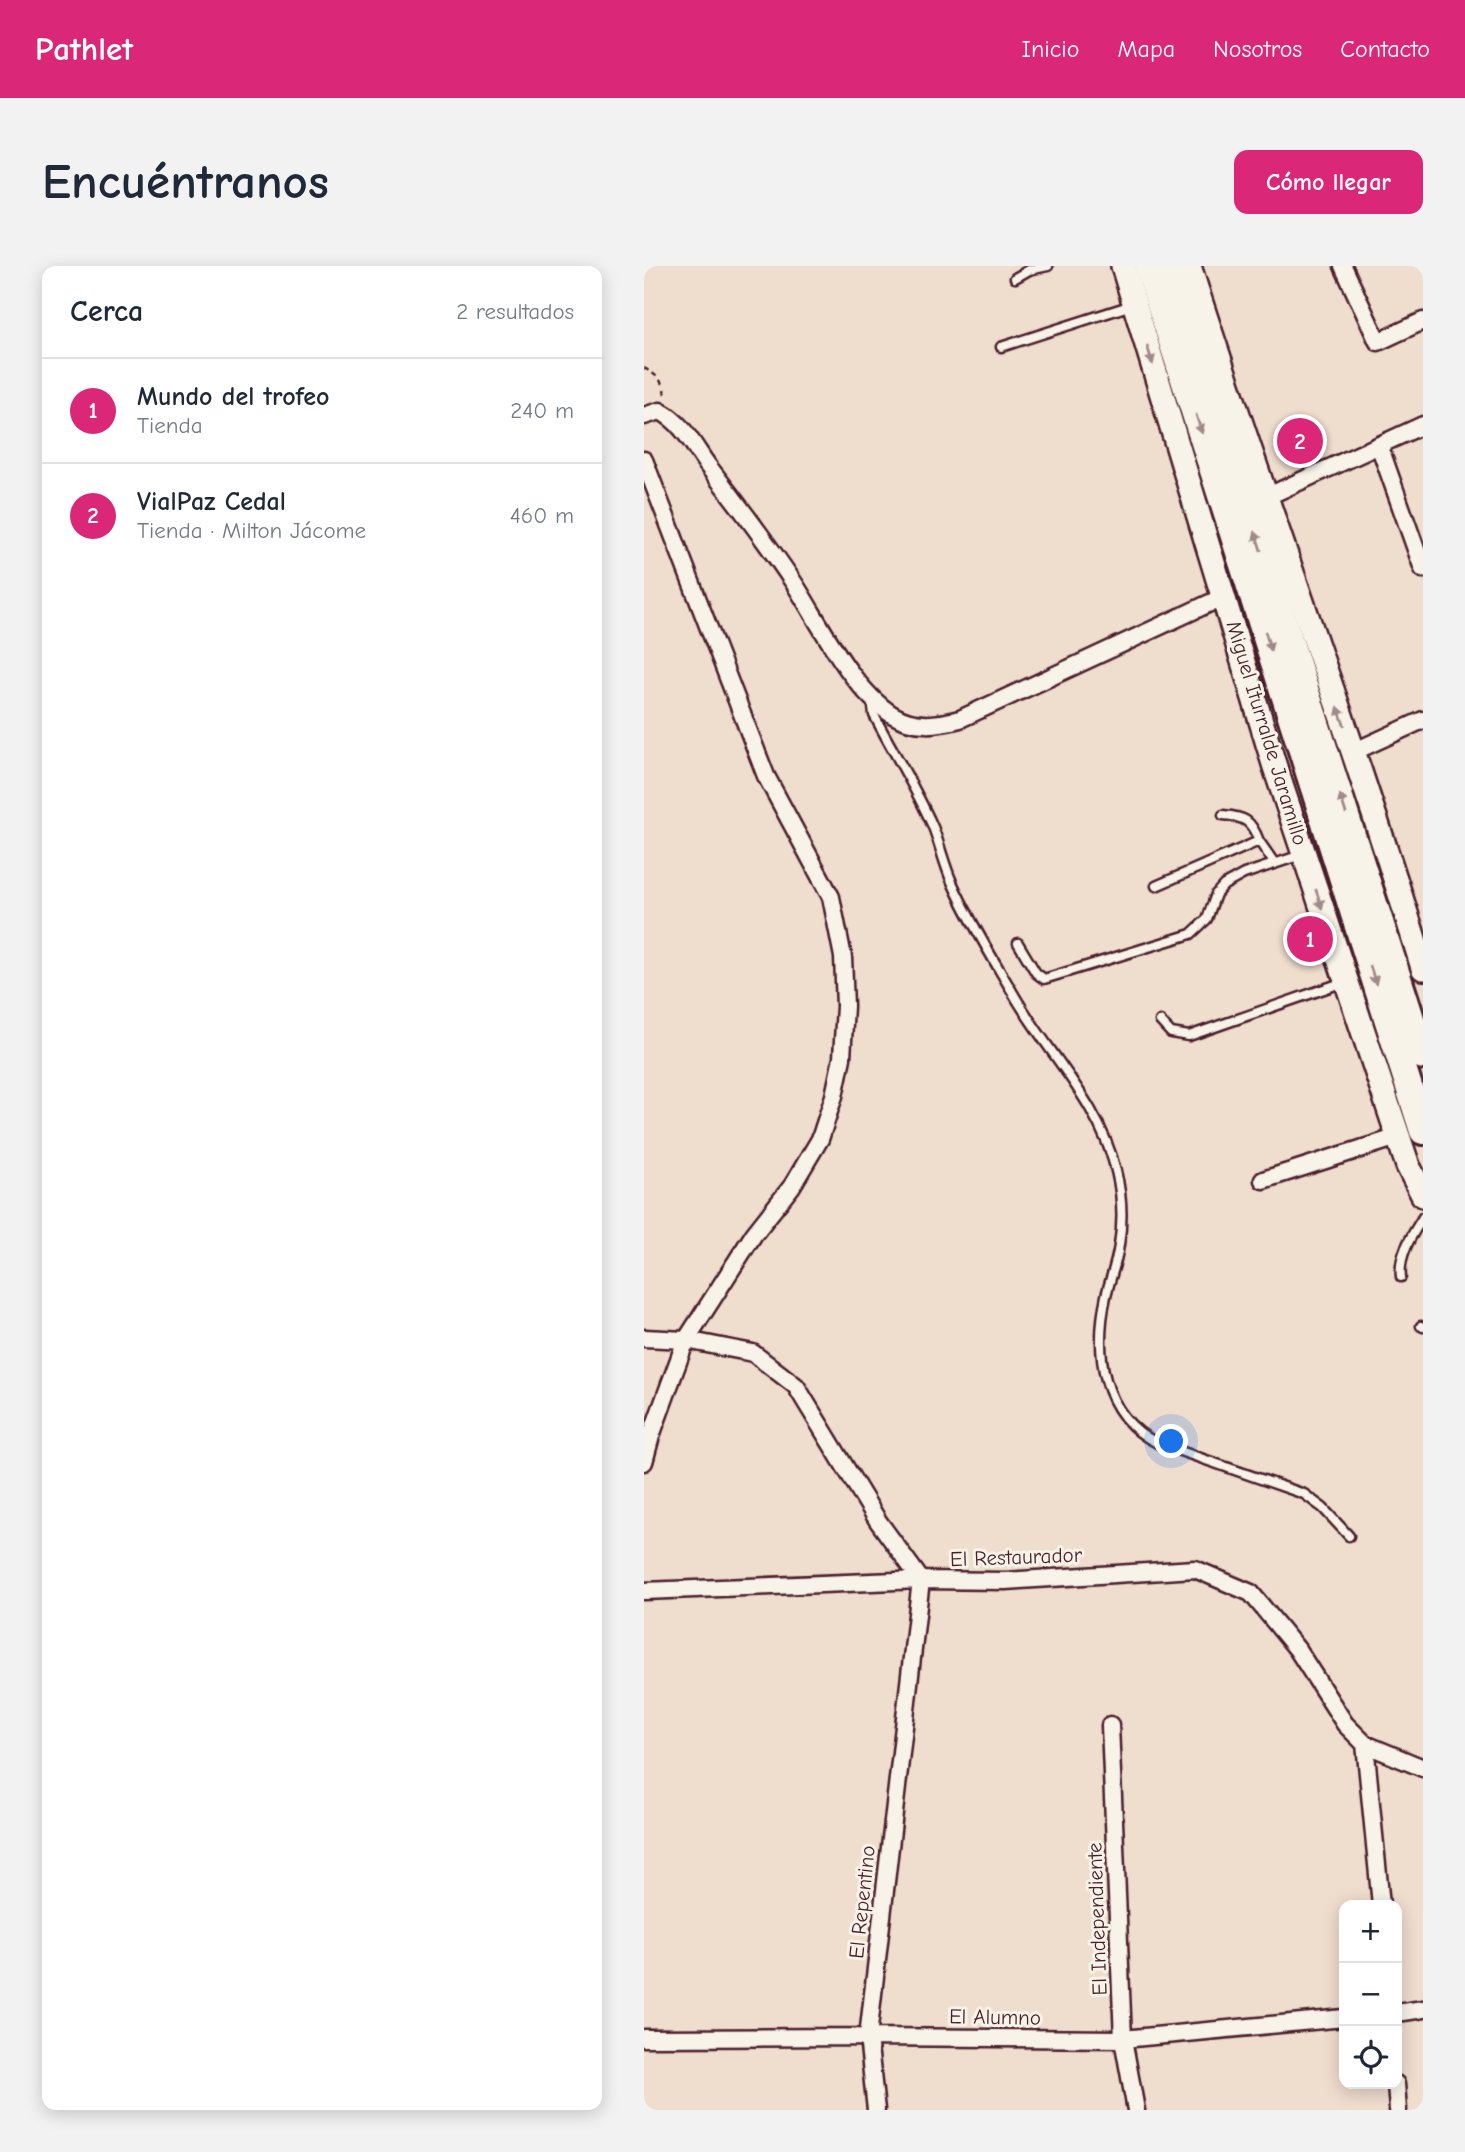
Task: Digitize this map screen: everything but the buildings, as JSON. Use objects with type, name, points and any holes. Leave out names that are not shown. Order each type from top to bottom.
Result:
[{"type":"main road","name":"Miguel Iturralde Jaramillo","points":[[1123,266],[1274,764],[1346,981],[1411,1134]]},
{"type":"main road","name":"Miguel Iturralde Jaramillo","points":[[1148,266],[1411,1134],[1423,1195]]},
{"type":"main road","points":[[1169,266],[1423,1056]]},
{"type":"main road","points":[[1189,266],[1242,433],[1353,752],[1417,925],[1423,968]]},
{"type":"street","points":[[1343,266],[1378,342],[1423,321]]},
{"type":"street","points":[[652,413],[673,418],[690,437],[793,582],[862,688],[893,715],[916,724],[938,724],[960,719],[1225,596]]},
{"type":"street","points":[[1266,497],[1423,425]]},
{"type":"street","points":[[1379,445],[1423,569]]},
{"type":"street","points":[[644,460],[766,776],[831,897],[844,957],[845,1006],[842,1058],[834,1097],[820,1139],[792,1186],[754,1234],[686,1340],[650,1436],[644,1462]]},
{"type":"street","points":[[1353,752],[1423,720]]},
{"type":"street","points":[[1263,1180],[1411,1134]]},
{"type":"street","name":"El Restaurador","points":[[644,1338],[686,1340],[753,1353],[796,1386],[878,1521],[921,1580],[1005,1581],[1195,1569],[1251,1592],[1297,1649],[1345,1724],[1365,1744],[1423,1768]]},
{"type":"street","points":[[644,1591],[921,1580]]},
{"type":"street","name":"El Repentino","points":[[876,2110],[869,2037],[921,1580]]},
{"type":"street","name":"El Independiente","points":[[1110,1725],[1123,2039],[1136,2110]]},
{"type":"street","points":[[1365,1744],[1381,1900]]},
{"type":"street","points":[[1402,2012],[1423,2010]]},
{"type":"street","name":"El Alumno","points":[[644,2038],[1123,2039],[1339,2018]]},
{"type":"street","points":[[1396,2089],[1398,2110]]},
{"type":"lane","points":[[1015,278],[1029,270],[1048,266]]},
{"type":"lane","points":[[1000,347],[1135,304]]},
{"type":"lane","points":[[878,701],[873,707],[874,715],[907,773],[933,827],[954,886],[1014,995],[1091,1109],[1112,1157],[1120,1191],[1121,1225],[1116,1262],[1105,1298],[1102,1337],[1105,1376],[1114,1405],[1126,1422],[1157,1443],[1304,1494],[1324,1508],[1349,1536]]},
{"type":"lane","points":[[1223,815],[1241,817],[1250,824],[1275,863]]},
{"type":"lane","points":[[1156,886],[1259,841]]},
{"type":"lane","points":[[1018,943],[1036,973],[1044,979],[1191,934],[1207,919],[1216,894],[1224,885],[1244,874],[1304,854]]},
{"type":"lane","points":[[1160,1021],[1171,1034],[1189,1036],[1346,981]]},
{"type":"lane","points":[[1401,1277],[1399,1267],[1403,1254],[1423,1217]]},
{"type":"path","points":[[644,368],[659,378],[664,388],[664,399],[652,413]]},
{"type":"place","name":"VialPaz Cedal","points":[[1300,441]]},
{"type":"place","name":"Mundo del trofeo","points":[[1310,939]]}]
